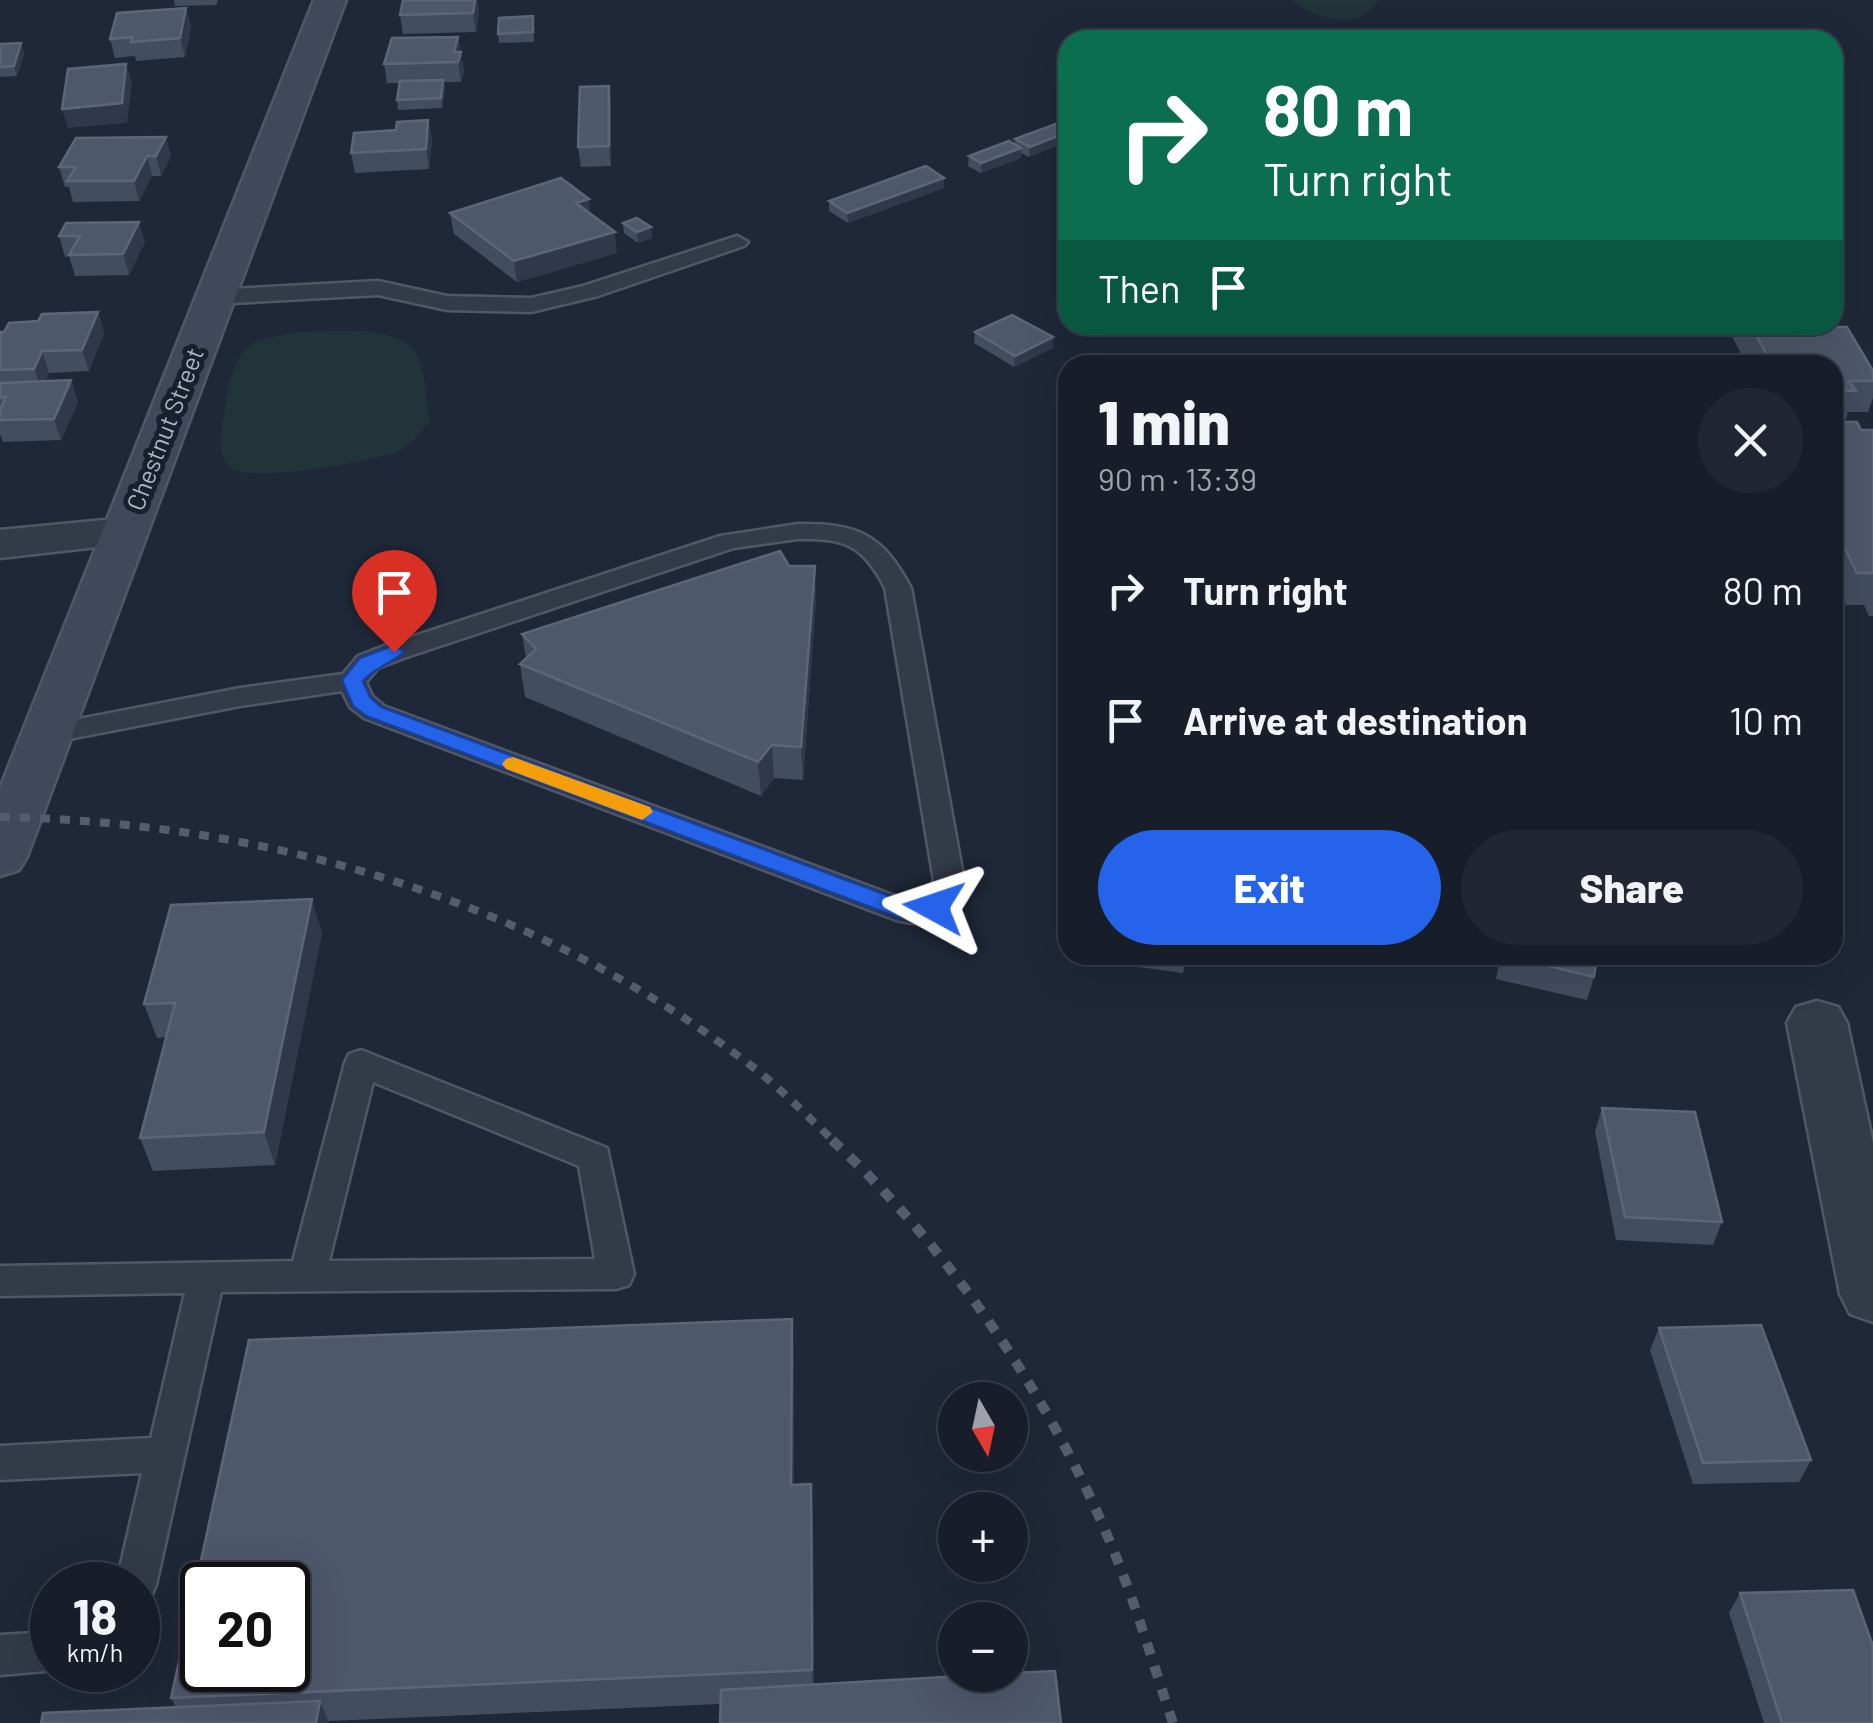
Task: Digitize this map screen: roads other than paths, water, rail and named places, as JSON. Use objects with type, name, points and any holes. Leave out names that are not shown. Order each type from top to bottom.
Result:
[{"type":"main road","name":"Chestnut Street","points":[[0,857],[330,0]]},
{"type":"street","points":[[0,544],[125,532]]},
{"type":"street","points":[[1817,1023],[1873,1294]]},
{"type":"lane","points":[[214,297],[378,288],[448,303],[515,307],[590,292],[736,242]]},
{"type":"lane","points":[[48,734],[240,696],[352,680],[368,662],[394,652],[729,542],[787,532],[828,534],[866,544],[884,562],[898,588],[948,880],[946,892],[927,911],[907,912],[374,712],[360,701],[352,680]]},
{"type":"lane","points":[[0,1282],[206,1276],[307,1276],[616,1274],[596,1158],[361,1064],[307,1276]]},
{"type":"lane","points":[[141,1562],[206,1276]]},
{"type":"lane","points":[[0,1464],[166,1454]]},
{"type":"lane","points":[[0,1655],[30,1653]]},
{"type":"railway","points":[[0,817],[102,823],[203,835],[304,856],[402,884],[499,920],[591,963],[680,1015],[763,1075],[835,1142]]},
{"type":"railway","points":[[832,1140],[921,1233],[962,1285],[1037,1396],[1097,1513],[1129,1591],[1173,1723]]}]
